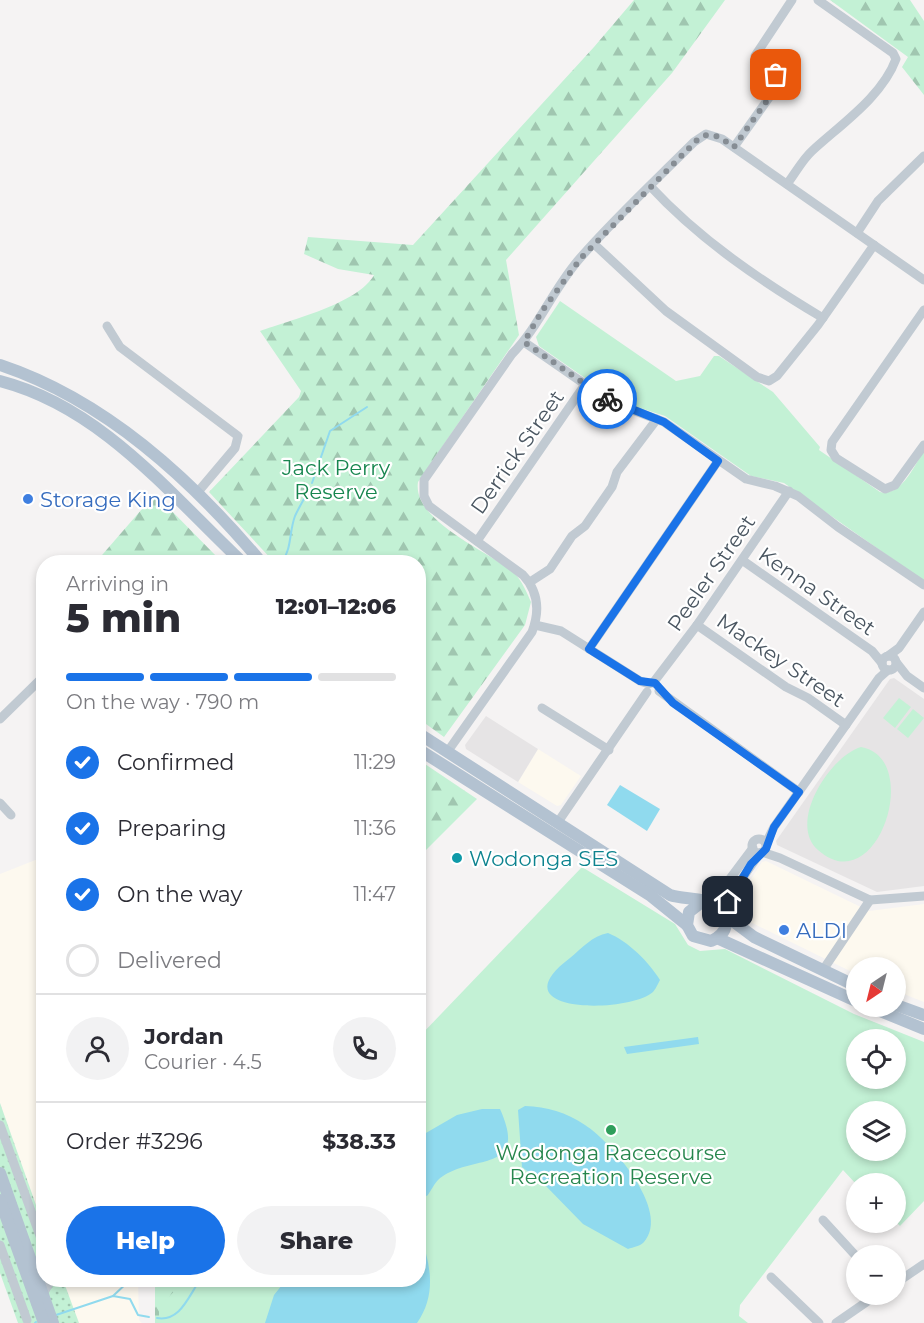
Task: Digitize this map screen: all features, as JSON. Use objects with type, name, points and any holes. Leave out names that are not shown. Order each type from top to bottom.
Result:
[{"type":"main road","points":[[0,365],[51,385],[79,400],[124,431],[197,493],[255,555]]},
{"type":"main road","points":[[0,381],[56,402],[109,436],[235,555]]},
{"type":"main road","points":[[426,738],[670,895],[718,904],[725,914],[754,938],[846,981]]},
{"type":"main road","points":[[441,763],[448,751]]},
{"type":"main road","points":[[426,754],[651,896],[687,925],[699,939],[711,941],[717,938],[726,926],[725,914]]},
{"type":"main road","points":[[526,817],[534,806]]},
{"type":"main road","points":[[687,925],[689,912],[706,901]]},
{"type":"main road","points":[[717,938],[846,996]]},
{"type":"main road","points":[[906,1009],[924,1015]]},
{"type":"main road","points":[[895,1017],[924,1029]]},
{"type":"main road","points":[[1,1184],[6,1216],[36,1279]]},
{"type":"main road","points":[[0,1200],[44,1323]]},
{"type":"main road","points":[[40,1287],[53,1323]]},
{"type":"street","points":[[734,147],[778,85],[778,77],[758,62],[755,56],[792,0]]},
{"type":"street","points":[[787,184],[811,152],[828,140],[876,91],[896,59],[892,52],[818,0]]},
{"type":"street","points":[[448,751],[526,642],[535,625],[537,605],[530,582],[429,506],[424,495],[424,480],[512,354],[524,342],[542,311],[581,258],[650,186],[702,135],[710,134],[734,147],[924,280]]},
{"type":"street","points":[[857,233],[878,201],[924,156]]},
{"type":"street","points":[[650,186],[718,248],[753,274],[823,318]]},
{"type":"street","points":[[594,244],[666,311],[763,380],[777,376],[823,318],[874,245]]},
{"type":"street","points":[[924,310],[832,442],[831,450],[836,458],[885,489],[895,485],[924,445]]},
{"type":"street","points":[[107,326],[120,347],[238,436],[235,448],[197,493]]},
{"type":"street","points":[[524,342],[616,405],[657,419],[687,436],[718,461],[746,479],[789,491],[924,585]]},
{"type":"street","name":"Derrick Street","points":[[477,541],[586,383]]},
{"type":"street","points":[[530,582],[550,569],[573,536],[585,526],[612,487],[616,472],[657,419]]},
{"type":"street","points":[[589,649],[718,461]]},
{"type":"street","name":"Peeler Street","points":[[558,822],[789,491]]},
{"type":"street","name":"Kenna Street","points":[[742,560],[924,688]]},
{"type":"street","points":[[725,914],[732,892],[774,827],[924,612]]},
{"type":"street","points":[[535,625],[561,631],[651,688],[799,792]]},
{"type":"street","name":"Mackey Street","points":[[697,625],[786,687],[808,698],[846,725]]},
{"type":"street","points":[[0,718],[36,684]]},
{"type":"street","points":[[542,708],[609,750]]},
{"type":"street","points":[[0,803],[11,815]]},
{"type":"street","points":[[706,901],[723,888],[761,847]]},
{"type":"street","points":[[761,847],[870,900],[924,896]]},
{"type":"street","points":[[822,970],[870,900]]},
{"type":"street","points":[[0,1125],[36,1224]]},
{"type":"street","points":[[823,1220],[846,1245]]},
{"type":"street","points":[[0,1245],[27,1320]]},
{"type":"street","points":[[906,1276],[924,1264]]},
{"type":"street","points":[[11,1275],[31,1287]]},
{"type":"street","points":[[771,1277],[819,1323]]},
{"type":"street","points":[[43,1294],[47,1287]]},
{"type":"street","points":[[836,1323],[862,1305]]},
{"type":"shaded area","points":[[894,678],[924,699],[924,886],[877,892],[777,845],[776,841],[890,679]]},
{"type":"shaded area","points":[[486,716],[538,749],[518,782],[466,749],[465,745]]},
{"type":"shaded area","points":[[538,749],[581,776],[561,805],[557,806],[518,782]]},
{"type":"shaded area","points":[[36,860],[36,1205],[0,1103],[0,874]]},
{"type":"shaded area","points":[[766,861],[869,911],[924,904],[924,1002],[906,995],[906,957],[846,957],[846,969],[748,921],[734,905],[762,862]]},
{"type":"shaded area","points":[[66,1287],[138,1287],[139,1320],[142,1323],[79,1323]]},
{"type":"green space","name":"Jack Perry Reserve","points":[[634,0],[725,0],[672,73],[506,260],[519,335],[418,482],[419,496],[427,510],[455,534],[515,574],[531,602],[525,625],[444,737],[426,724],[426,555],[268,555],[209,492],[299,397],[301,391],[260,331],[339,303],[366,285],[374,275],[338,269],[304,254],[308,237],[413,245]]},
{"type":"green space","points":[[830,0],[910,0],[924,21],[924,95],[902,67],[908,57]]},
{"type":"green space","points":[[560,301],[676,381],[700,376],[714,356],[719,356],[773,392],[820,447],[819,450],[880,492],[894,490],[901,485],[924,451],[924,581],[784,483],[751,476],[665,416],[618,401],[539,346],[536,337]]},
{"type":"green space","points":[[155,494],[215,555],[102,555]]},
{"type":"green space","points":[[899,698],[911,707],[895,728],[883,718]]},
{"type":"green space","points":[[913,709],[924,718],[908,738],[897,729]]},
{"type":"green space","points":[[861,747],[880,757],[889,775],[891,798],[885,822],[874,844],[858,858],[839,861],[818,850],[810,838],[807,824],[810,808],[826,776],[849,753]]},
{"type":"green space","points":[[426,765],[477,799],[426,850]]},
{"type":"green space","name":"Wodonga Racecourse Recreation Reserve","points":[[582,867],[675,924],[688,945],[700,951],[725,949],[846,1010],[846,1017],[862,1017],[892,1029],[846,1029],[846,1089],[906,1089],[906,1035],[924,1042],[924,1201],[906,1220],[906,1173],[846,1173],[843,1170],[740,1305],[739,1316],[748,1323],[159,1323],[159,1307],[178,1287],[426,1287],[426,1030]]},
{"type":"green space","points":[[0,1103],[36,1205],[36,1287],[66,1287],[79,1323],[18,1323],[0,1273]]},
{"type":"green space","points":[[155,1287],[192,1287],[174,1323],[155,1323]]},
{"type":"water","points":[[620,785],[660,809],[647,831],[607,805]]},
{"type":"water","points":[[608,933],[630,947],[650,966],[660,980],[654,991],[639,999],[596,1006],[574,1004],[557,999],[548,990],[551,976],[588,943]]},
{"type":"water","points":[[698,1037],[699,1044],[627,1054],[624,1047]]},
{"type":"water","points":[[525,1106],[556,1111],[578,1120],[596,1133],[622,1161],[644,1196],[650,1213],[651,1229],[643,1243],[628,1249],[583,1224],[544,1184],[522,1167],[518,1110]]},
{"type":"water","points":[[482,1109],[500,1109],[507,1130],[507,1144],[502,1154],[451,1172],[438,1180],[426,1196],[426,1133],[457,1115]]},
{"type":"water","points":[[426,1253],[427,1256],[430,1290],[417,1323],[265,1323],[274,1295],[280,1287],[426,1287]]},
{"type":"waterway","points":[[312,483],[330,431],[367,407]]},
{"type":"waterway","points":[[286,555],[295,516],[309,489]]},
{"type":"waterway","points":[[113,1296],[123,1287]]},
{"type":"waterway","points":[[157,1318],[165,1318],[178,1312],[196,1287]]},
{"type":"waterway","points":[[56,1315],[113,1296],[130,1299],[138,1315],[149,1317]]},
{"type":"way so far","points":[[607,399],[524,342],[542,311],[581,258],[702,135],[716,135],[734,147],[778,85],[779,79],[776,75]]},
{"type":"place","name":"Storage King","points":[[28,499]]},
{"type":"place","name":"Wodonga SES","points":[[457,858]]},
{"type":"place","name":"ALDI","points":[[784,930]]},
{"type":"place","name":"Wodonga Racecourse Recreation Reserve","points":[[611,1130]]},
{"type":"route","points":[[607,399],[616,405],[644,413],[664,422],[687,436],[718,461],[589,649],[640,681],[655,683],[673,703],[799,792],[774,827],[766,843],[766,849],[751,864],[728,902]]}]
